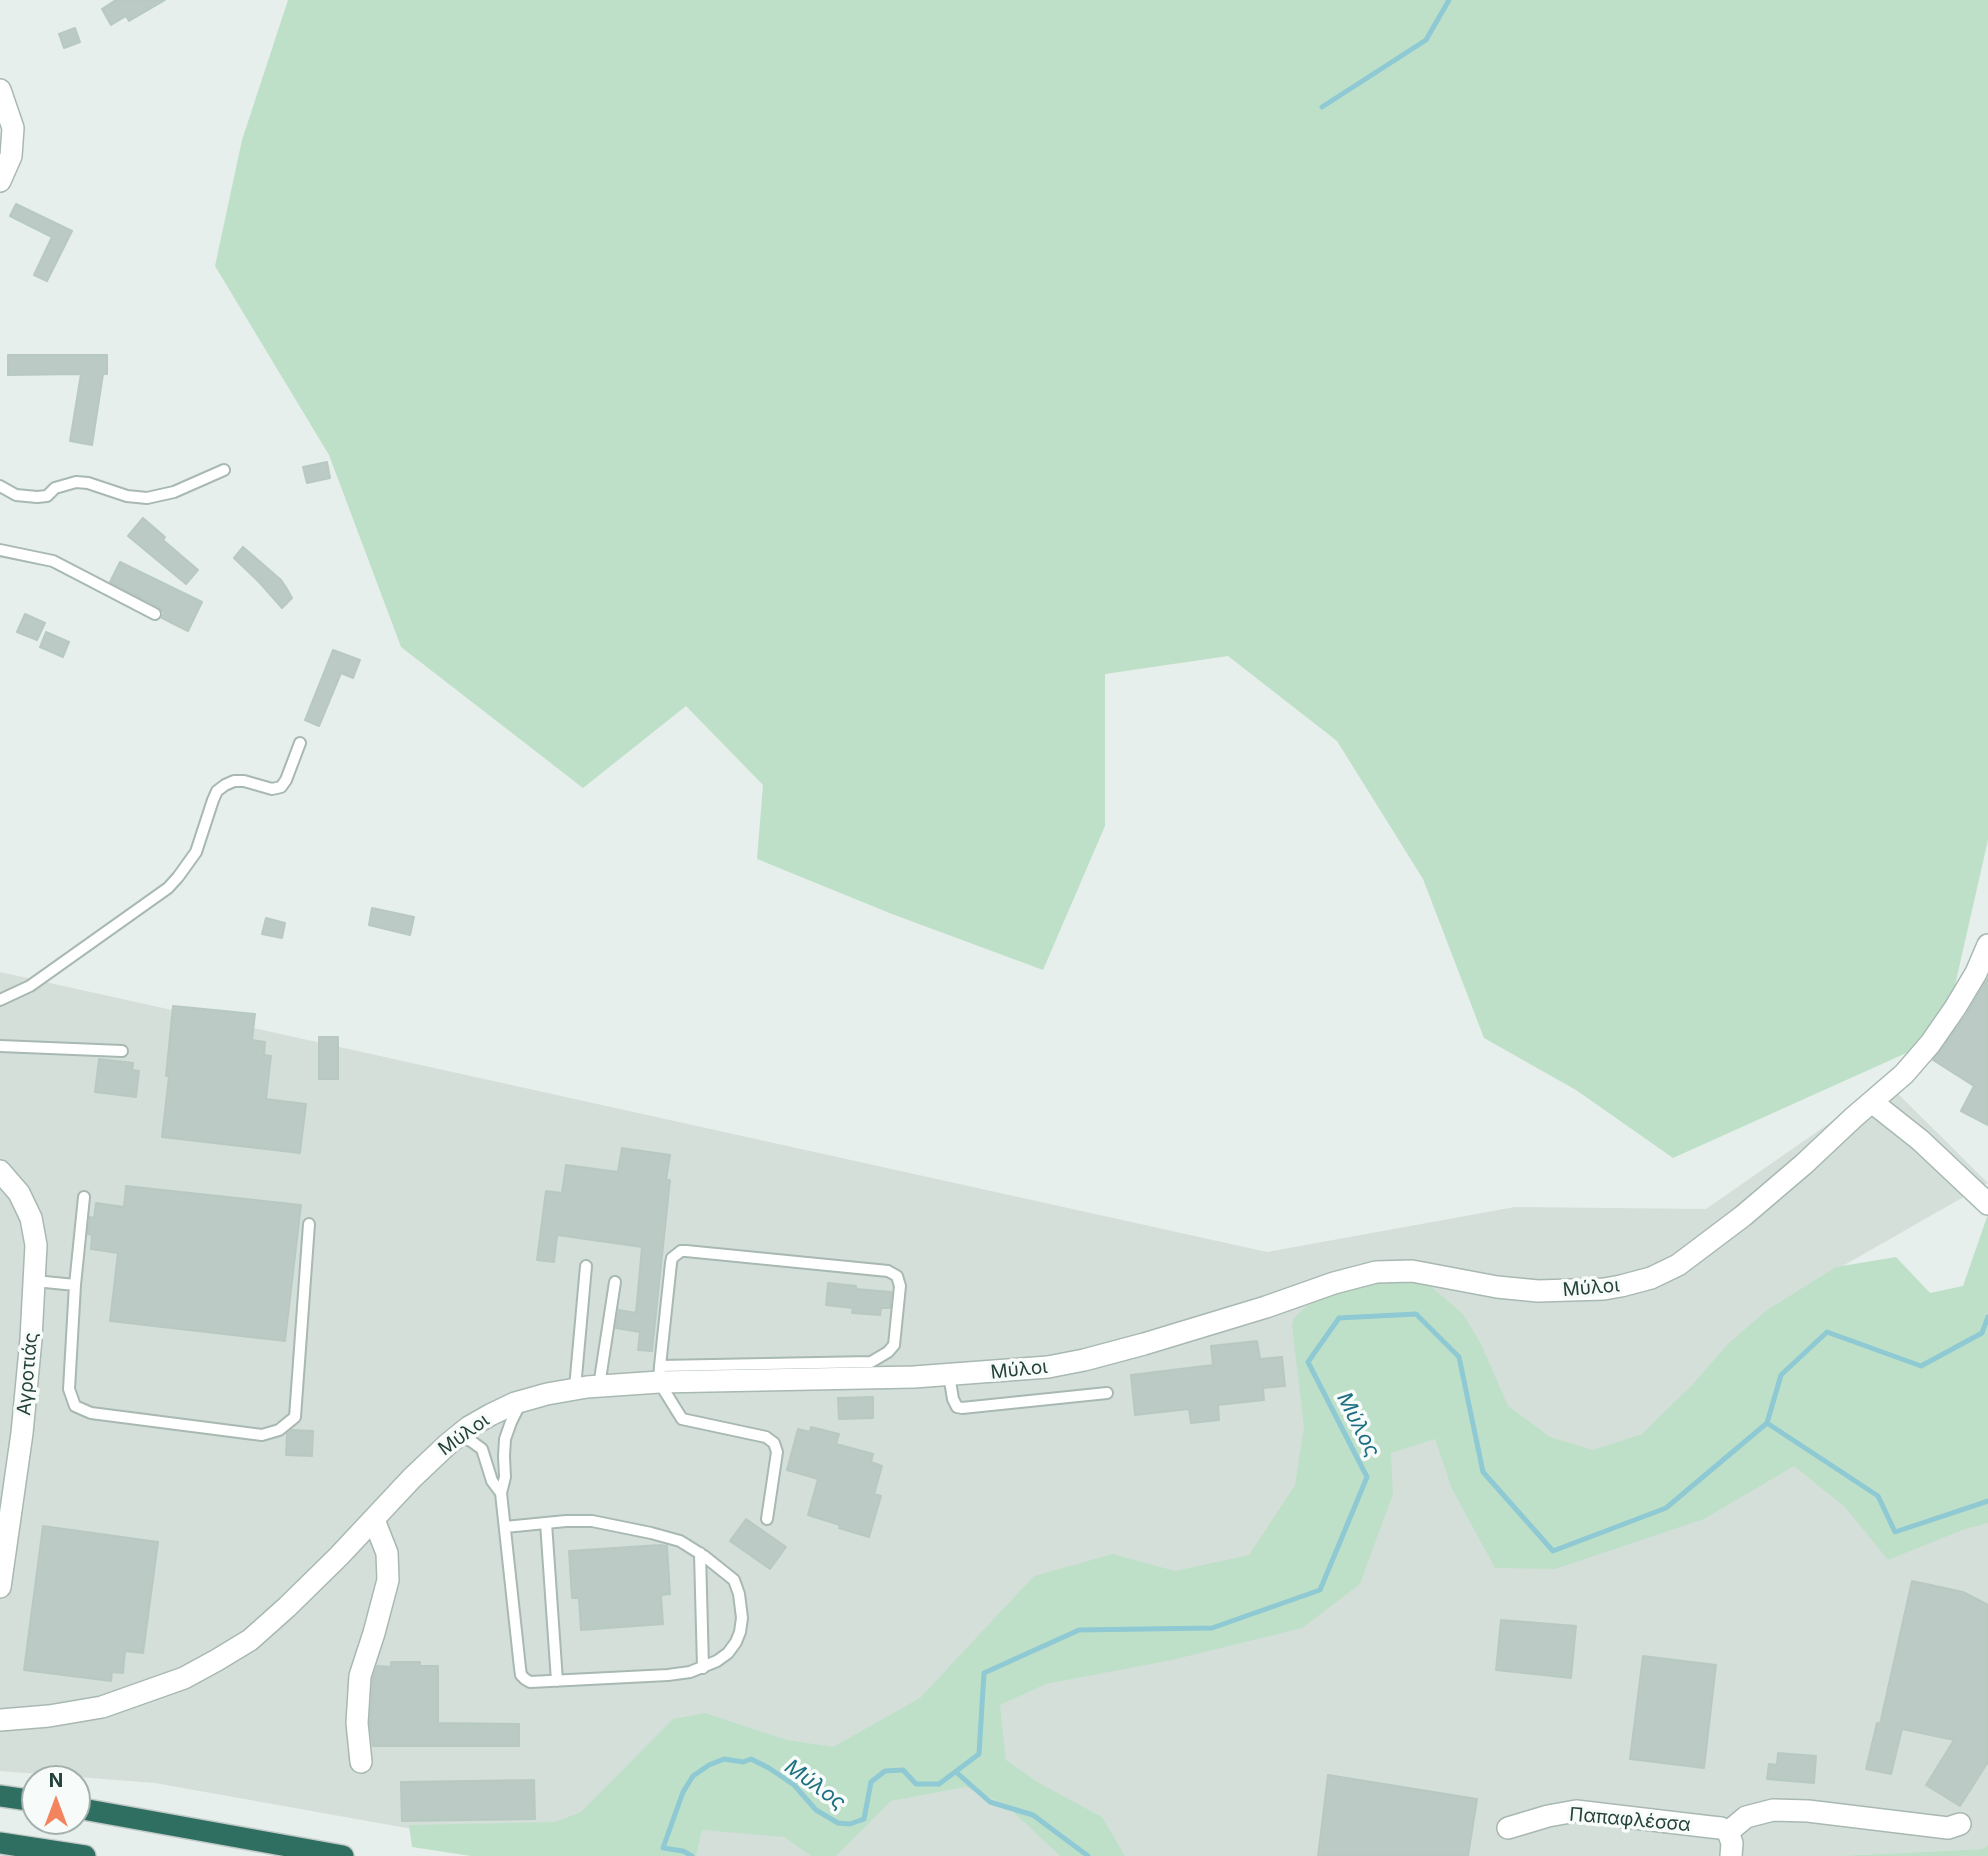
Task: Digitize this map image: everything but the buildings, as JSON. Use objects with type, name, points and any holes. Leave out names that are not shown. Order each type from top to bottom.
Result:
[{"type":"highway","points":[[0,1797],[21,1799]]},
{"type":"highway","points":[[91,1811],[343,1856]]},
{"type":"highway","points":[[0,1843],[85,1856]]},
{"type":"street","points":[[0,90],[13,128],[11,156],[0,181]]},
{"type":"street","name":"Μύλοι","points":[[0,1720],[50,1716],[102,1707],[184,1678],[250,1640],[287,1608],[420,1470],[457,1436],[483,1419],[521,1401],[575,1388],[660,1374],[865,1378],[1032,1370],[1084,1360],[1189,1331],[1334,1283],[1376,1272],[1412,1271],[1497,1287],[1538,1291],[1604,1289],[1635,1283],[1664,1273],[1708,1244],[1784,1182],[1904,1074],[1937,1035],[1967,990],[1988,945]]},
{"type":"street","points":[[1872,1102],[1920,1140],[1988,1204]]},
{"type":"street","name":"Αγροτιάς","points":[[0,1171],[19,1193],[31,1218],[36,1245],[22,1433],[0,1587]]},
{"type":"street","points":[[361,1762],[357,1723],[360,1676],[388,1580],[387,1553],[374,1520]]},
{"type":"street","points":[[1731,1856],[1732,1843],[1728,1832],[1746,1817],[1773,1810],[1808,1811],[1948,1828],[1960,1824]]},
{"type":"street","name":"Παπαφλέσσα","points":[[1508,1828],[1548,1815],[1576,1811],[1721,1828],[1728,1832]]},
{"type":"lane","points":[[0,486],[16,495],[37,497],[47,496],[55,488],[76,482],[88,483],[127,496],[147,498],[174,492],[223,470]]},
{"type":"lane","points":[[0,550],[53,561],[155,614]]},
{"type":"lane","points":[[0,1000],[30,986],[168,888],[196,852],[217,791],[234,781],[272,789],[281,787],[300,743]]},
{"type":"lane","points":[[0,1046],[122,1051]]},
{"type":"lane","points":[[84,1197],[75,1285],[69,1389],[75,1406],[90,1413],[262,1435],[286,1426],[295,1417],[309,1224]]},
{"type":"lane","points":[[660,1374],[871,1362],[894,1345],[900,1281],[888,1271],[681,1251],[676,1254],[671,1263],[660,1374],[680,1417],[684,1420],[766,1437],[775,1443],[777,1452],[767,1519]]},
{"type":"lane","points":[[575,1388],[586,1266]]},
{"type":"lane","points":[[35,1281],[75,1285]]},
{"type":"lane","points":[[598,1386],[615,1282]]},
{"type":"lane","points":[[949,1375],[953,1399],[957,1407],[962,1408],[1107,1393]]},
{"type":"lane","points":[[505,1527],[573,1521],[602,1523],[674,1538],[700,1553],[734,1580],[741,1610],[740,1632],[736,1642],[725,1656],[703,1668],[668,1675],[530,1682],[521,1675],[505,1527],[502,1493],[505,1477],[505,1439],[521,1401]]},
{"type":"lane","points":[[457,1436],[482,1449],[492,1481],[502,1493]]},
{"type":"lane","points":[[546,1523],[557,1681]]},
{"type":"lane","points":[[700,1553],[703,1668]]},
{"type":"shaded area","points":[[0,972],[1267,1252],[1515,1207],[1706,1209],[1887,1083],[1988,1183],[1778,1303],[1988,1488],[1988,1845],[1982,1849],[1836,1856],[563,1856],[155,1783],[91,1778],[91,1765],[21,1765],[21,1773],[0,1771]]},
{"type":"green space","points":[[288,0],[1988,0],[1988,840],[1953,994],[1913,1050],[1673,1158],[1576,1090],[1484,1038],[1423,879],[1337,741],[1228,656],[1105,674],[1105,826],[1043,970],[892,914],[757,859],[763,785],[686,706],[583,788],[401,647],[329,455],[215,266],[242,140]]},
{"type":"green space","points":[[1988,1214],[1988,1523],[1965,1529],[1888,1560],[1845,1507],[1794,1466],[1704,1519],[1555,1569],[1495,1568],[1452,1489],[1435,1439],[1391,1453],[1393,1494],[1360,1584],[1302,1628],[1172,1660],[1046,1684],[1000,1705],[1006,1760],[1039,1783],[1102,1817],[1125,1856],[1060,1856],[1005,1804],[965,1787],[891,1801],[836,1856],[811,1856],[784,1837],[702,1830],[696,1856],[471,1856],[412,1847],[409,1825],[555,1822],[581,1812],[673,1719],[705,1713],[787,1740],[833,1747],[920,1698],[1034,1576],[1113,1554],[1175,1571],[1249,1555],[1295,1485],[1304,1427],[1292,1326],[1294,1318],[1308,1305],[1373,1283],[1421,1278],[1463,1314],[1481,1344],[1508,1406],[1550,1437],[1593,1450],[1642,1434],[1692,1385],[1728,1344],[1767,1310],[1836,1267],[1896,1257],[1930,1293],[1963,1286]]},
{"type":"green space","points":[[1988,1845],[1988,1856],[1836,1856],[1982,1849]]},
{"type":"waterway","points":[[1322,107],[1426,40],[1449,0]]},
{"type":"waterway","name":"Μύλος","points":[[692,1856],[683,1851],[663,1848],[683,1792],[693,1776],[709,1765],[724,1759],[743,1762],[751,1759],[794,1785],[816,1810],[838,1823],[850,1824],[864,1819],[871,1782],[885,1771],[903,1770],[916,1784],[939,1784],[979,1754],[984,1673],[1079,1630],[1212,1628],[1320,1590],[1367,1477],[1308,1362],[1339,1318],[1416,1314],[1459,1357],[1483,1472],[1553,1551],[1666,1508],[1767,1423],[1781,1375],[1827,1332],[1921,1366],[1982,1333],[1988,1317]]},
{"type":"waterway","points":[[1767,1423],[1878,1496],[1895,1532],[1988,1501]]},
{"type":"waterway","points":[[956,1772],[990,1802],[1033,1815],[1088,1856]]}]
